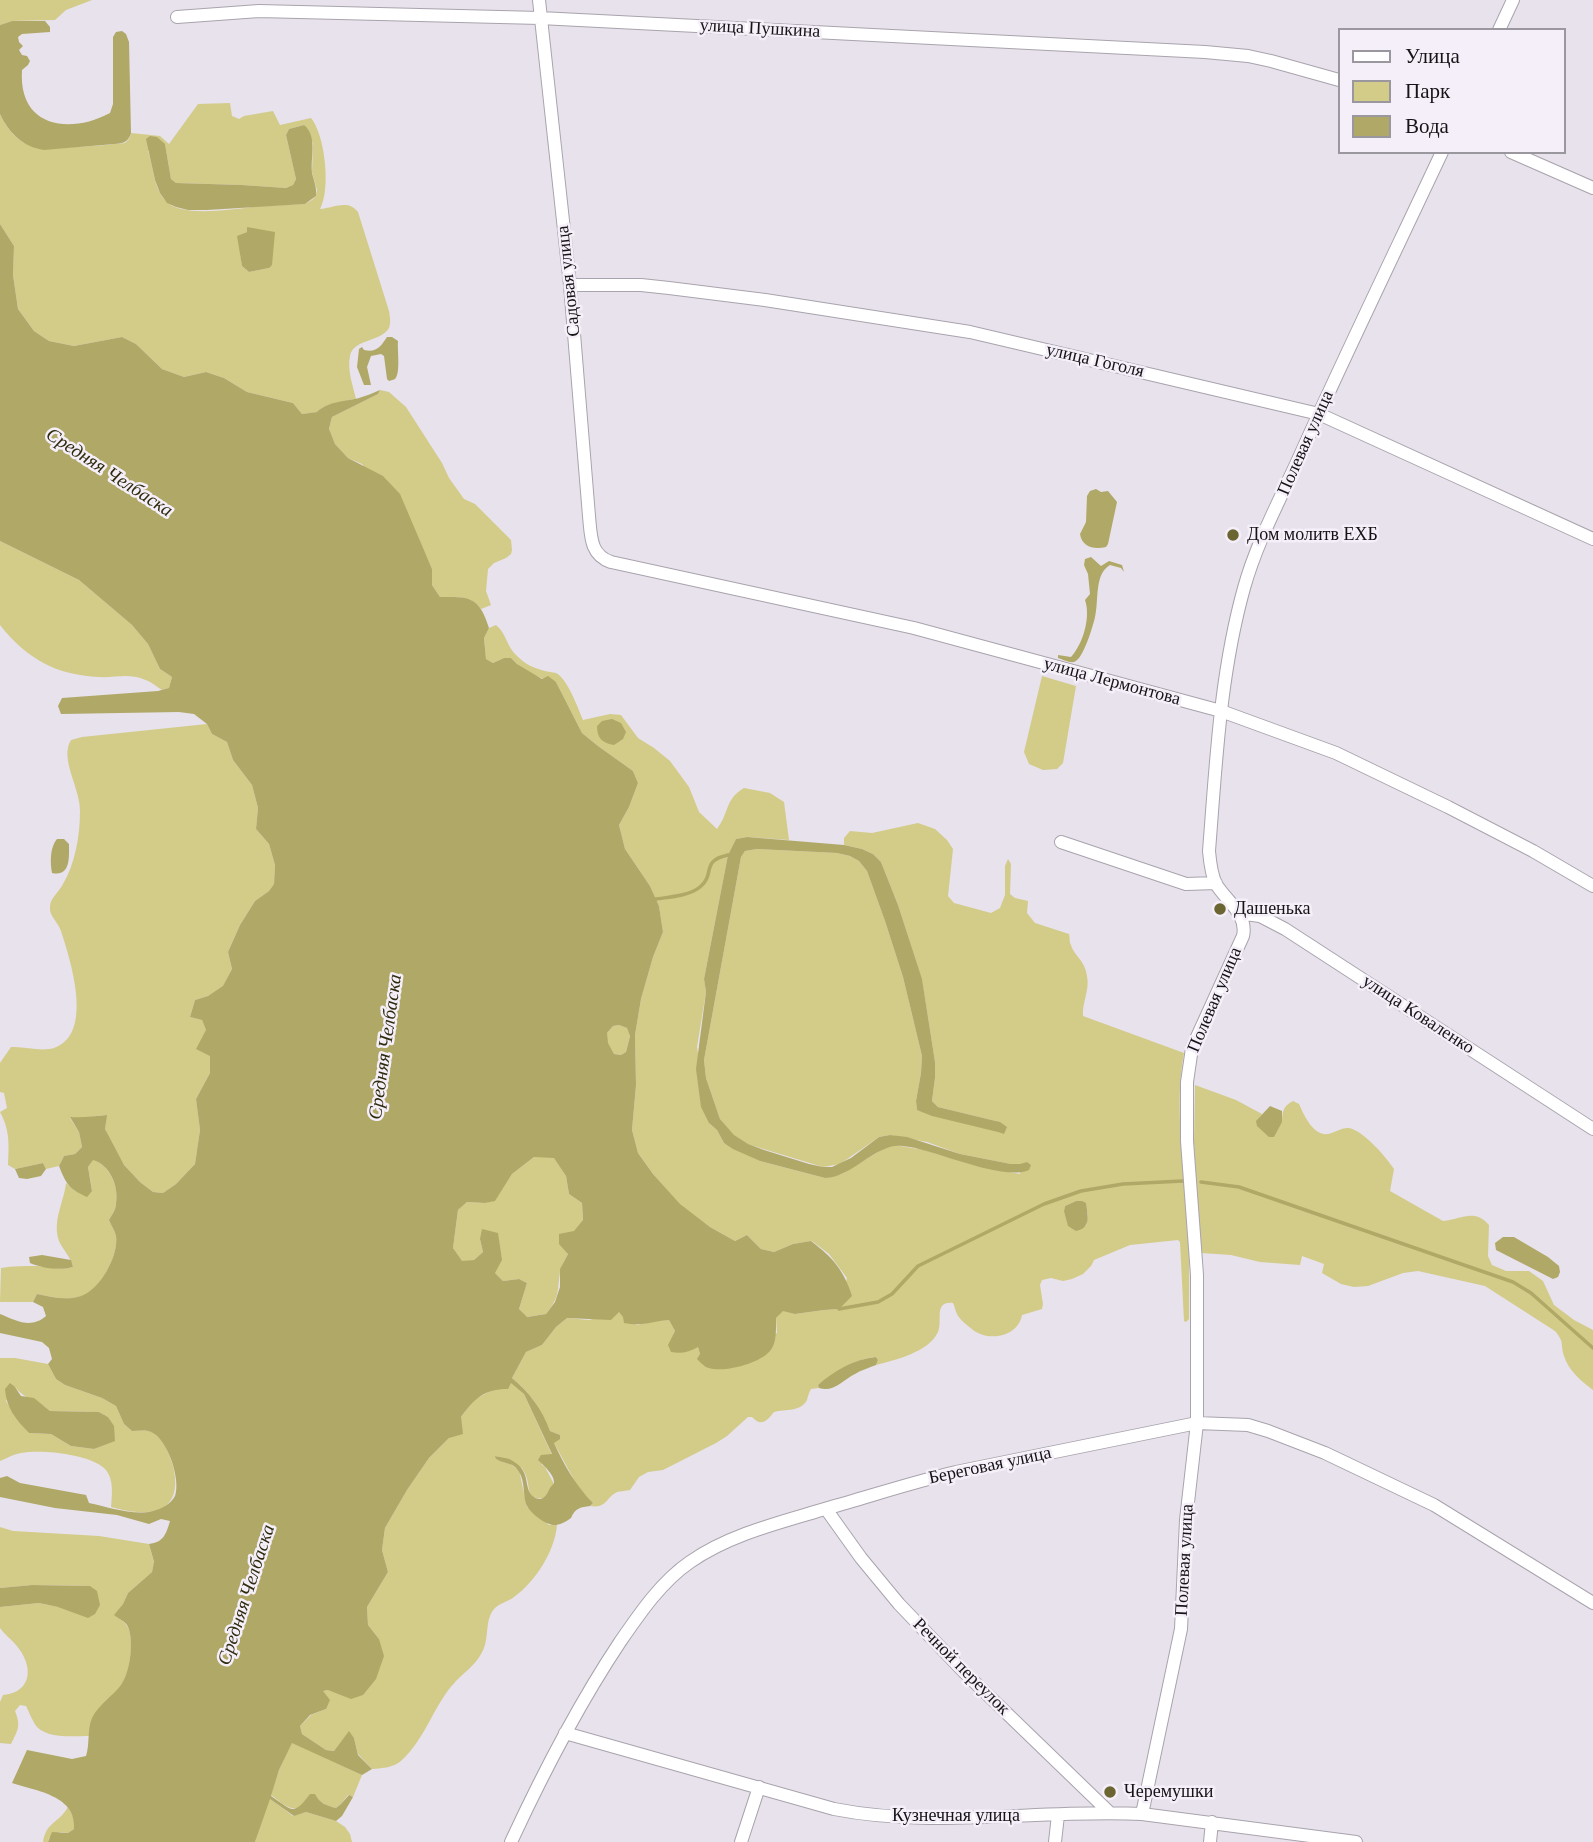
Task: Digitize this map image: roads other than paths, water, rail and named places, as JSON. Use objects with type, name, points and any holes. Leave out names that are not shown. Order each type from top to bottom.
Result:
[{"type":"street","name":"Садовая улица","points":[[539,0],[570,285],[591,534],[594,547],[603,559]]},
{"type":"street","points":[[1500,28],[1513,0]]},
{"type":"street","name":"улица Пушкина","points":[[177,17],[259,11],[540,18],[1205,52],[1272,61],[1338,80]]},
{"type":"street","name":"Полевая улица","points":[[1143,1814],[1181,1629],[1186,1520],[1197,1423],[1197,1275],[1187,1141],[1186,1082],[1192,1048],[1244,928],[1238,913],[1216,883],[1209,851],[1221,711],[1231,639],[1245,584],[1262,542],[1441,154]]},
{"type":"street","points":[[1516,154],[1593,188]]},
{"type":"street","name":"улица Гоголя","points":[[570,285],[641,285],[669,288],[970,332],[1319,414],[1593,540]]},
{"type":"street","name":"улица Лермонтова","points":[[603,559],[914,628],[1221,711],[1336,753],[1521,845],[1593,886]]},
{"type":"street","points":[[1061,842],[1186,884],[1216,883]]},
{"type":"street","name":"улица Коваленко","points":[[1238,913],[1260,916],[1284,929],[1593,1129]]},
{"type":"street","name":"Береговая улица","points":[[512,1842],[565,1733],[605,1665],[631,1626],[673,1575],[716,1547],[774,1525],[956,1472],[1197,1423],[1257,1427],[1325,1453],[1434,1505],[1593,1603]]},
{"type":"street","name":"Речной переулок","points":[[825,1509],[860,1558],[899,1604],[964,1672],[1110,1813]]},
{"type":"street","name":"Кузнечная улица","points":[[565,1733],[834,1809],[882,1816],[956,1819],[1143,1814],[1356,1842]]},
{"type":"street","points":[[741,1842],[758,1787]]},
{"type":"street","points":[[1055,1842],[1058,1815]]},
{"type":"street","points":[[1210,1842],[1212,1822]]},
{"type":"water","points":[[12,21],[45,21],[50,27],[50,32],[22,34],[18,37],[23,46],[19,50],[30,61],[22,70],[23,89],[28,104],[37,114],[49,121],[63,124],[78,124],[110,113],[113,104],[113,37],[116,32],[122,31],[126,34],[129,42],[131,133],[127,141],[44,150],[30,146],[12,133],[0,114],[0,25]]},
{"type":"water","points":[[304,125],[311,135],[312,173],[316,193],[316,196],[305,204],[188,210],[167,203],[160,193],[146,139],[150,136],[157,137],[165,144],[171,179],[176,183],[286,188],[293,185],[296,179],[286,135],[289,129]]},
{"type":"water","name":"Средняя Челбаска","points":[[0,224],[14,246],[13,275],[18,309],[34,331],[49,341],[74,346],[122,337],[136,344],[162,369],[184,377],[206,372],[224,378],[247,392],[293,403],[302,414],[317,412],[331,404],[380,390],[378,394],[332,417],[329,429],[335,444],[348,458],[383,476],[400,494],[432,569],[432,585],[440,597],[472,600],[485,617],[489,628],[484,638],[486,659],[493,663],[511,658],[542,679],[548,676],[556,682],[582,733],[633,771],[638,783],[619,825],[625,849],[650,886],[659,906],[663,932],[641,999],[635,1035],[636,1085],[632,1130],[638,1153],[680,1204],[710,1227],[735,1241],[747,1235],[761,1249],[774,1252],[793,1244],[811,1241],[836,1265],[852,1296],[839,1309],[795,1314],[783,1311],[776,1318],[775,1340],[770,1351],[749,1364],[730,1368],[713,1369],[705,1366],[697,1359],[700,1354],[698,1347],[685,1352],[671,1352],[668,1345],[675,1331],[669,1320],[630,1324],[624,1323],[619,1312],[611,1320],[567,1318],[542,1345],[526,1352],[512,1378],[535,1402],[550,1431],[560,1435],[560,1439],[554,1443],[566,1467],[593,1503],[574,1512],[571,1518],[558,1525],[539,1518],[526,1504],[522,1479],[517,1469],[495,1456],[518,1464],[525,1474],[530,1494],[537,1499],[544,1497],[554,1483],[551,1474],[538,1460],[541,1455],[552,1454],[524,1394],[511,1383],[508,1389],[486,1393],[470,1405],[461,1417],[463,1434],[449,1438],[429,1458],[385,1528],[382,1550],[388,1572],[367,1607],[368,1625],[379,1639],[384,1656],[376,1679],[363,1695],[351,1699],[328,1690],[323,1691],[330,1700],[326,1709],[310,1715],[300,1726],[302,1734],[326,1750],[334,1751],[349,1731],[354,1738],[358,1755],[372,1769],[362,1775],[292,1743],[279,1770],[271,1796],[292,1809],[300,1806],[310,1794],[315,1794],[324,1804],[336,1808],[349,1795],[353,1797],[336,1821],[306,1812],[294,1816],[270,1799],[255,1842],[48,1842],[52,1832],[68,1833],[74,1829],[69,1809],[54,1797],[12,1783],[27,1750],[72,1759],[86,1756],[92,1718],[121,1685],[129,1664],[129,1631],[126,1624],[114,1615],[128,1593],[152,1572],[154,1562],[149,1544],[164,1537],[170,1521],[161,1519],[149,1524],[117,1515],[55,1508],[0,1497],[0,1478],[7,1476],[20,1483],[86,1495],[89,1503],[138,1512],[153,1511],[168,1504],[175,1496],[176,1481],[168,1452],[158,1437],[148,1431],[132,1431],[124,1424],[116,1406],[56,1379],[48,1364],[52,1359],[49,1348],[42,1342],[0,1333],[0,1314],[29,1323],[40,1320],[46,1316],[43,1307],[33,1302],[37,1294],[65,1298],[81,1296],[95,1287],[111,1262],[116,1244],[109,1220],[116,1206],[115,1183],[109,1171],[93,1160],[88,1167],[92,1191],[87,1197],[66,1182],[59,1166],[64,1156],[75,1154],[82,1147],[79,1132],[70,1117],[107,1115],[105,1129],[124,1165],[153,1192],[163,1193],[195,1164],[200,1130],[196,1099],[210,1073],[210,1056],[196,1049],[206,1030],[202,1020],[190,1017],[195,1000],[208,996],[223,986],[232,969],[228,952],[255,901],[274,884],[275,865],[269,844],[256,829],[258,808],[252,785],[233,760],[227,742],[212,734],[207,724],[194,714],[61,714],[58,706],[62,698],[158,691],[169,688],[172,677],[160,669],[148,644],[132,625],[79,580],[0,541]],"holes":[[[613,1026],[627,1028],[630,1036],[626,1052],[621,1055],[614,1054],[608,1043],[607,1033]],[[534,1157],[554,1158],[566,1176],[569,1194],[582,1203],[583,1220],[574,1231],[559,1234],[559,1244],[568,1254],[560,1269],[560,1287],[555,1302],[546,1314],[527,1317],[519,1309],[527,1283],[519,1279],[503,1281],[495,1273],[502,1260],[498,1233],[482,1229],[480,1239],[483,1252],[474,1260],[462,1261],[453,1248],[458,1210],[467,1202],[495,1201],[512,1174]]]},
{"type":"water","points":[[247,227],[275,232],[272,265],[269,268],[249,272],[242,266],[237,236],[247,232]]},
{"type":"water","points":[[387,337],[398,341],[397,376],[389,381],[384,356],[371,356],[367,367],[371,385],[364,385],[357,367],[359,349],[362,347],[368,351],[375,350]]},
{"type":"water","points":[[1096,489],[1101,492],[1108,491],[1117,502],[1108,544],[1102,548],[1086,545],[1080,534],[1086,522],[1087,496],[1090,491]]},
{"type":"water","points":[[1091,557],[1101,566],[1109,561],[1122,565],[1124,572],[1121,568],[1110,565],[1101,575],[1090,635],[1081,655],[1074,662],[1070,662],[1058,658],[1058,655],[1071,657],[1082,638],[1087,614],[1085,600],[1090,594],[1084,565],[1085,559]]},
{"type":"water","points":[[612,719],[621,723],[626,732],[623,739],[614,745],[601,740],[597,730],[602,721]]},
{"type":"water","points":[[747,837],[844,845],[873,854],[881,862],[922,979],[935,1062],[932,1101],[938,1107],[1000,1122],[1007,1127],[1004,1134],[917,1110],[922,1056],[903,977],[885,921],[867,871],[859,861],[837,853],[757,849],[745,851],[741,857],[704,1060],[706,1078],[720,1119],[734,1135],[748,1144],[823,1167],[832,1167],[851,1158],[879,1137],[890,1135],[907,1137],[960,1154],[1011,1164],[1027,1162],[1031,1165],[1029,1170],[1017,1173],[1002,1172],[916,1148],[893,1146],[845,1172],[825,1178],[760,1161],[724,1143],[701,1107],[696,1069],[706,992],[704,979],[728,855],[736,839]]},
{"type":"water","points":[[57,839],[64,839],[69,844],[68,865],[63,872],[52,873],[52,850]]},
{"type":"water","points":[[1270,1106],[1282,1111],[1282,1122],[1274,1137],[1269,1137],[1257,1126],[1256,1121]]},
{"type":"water","points":[[43,1163],[46,1169],[41,1176],[27,1179],[19,1178],[15,1169]]},
{"type":"water","points":[[1076,1201],[1086,1203],[1088,1217],[1084,1227],[1076,1231],[1068,1226],[1064,1211],[1065,1206]]},
{"type":"water","points":[[1503,1237],[1514,1237],[1548,1257],[1559,1266],[1558,1277],[1553,1279],[1496,1250],[1495,1243]]},
{"type":"water","points":[[42,1255],[71,1260],[73,1267],[51,1268],[30,1263],[29,1257]]},
{"type":"water","points":[[876,1357],[876,1365],[829,1389],[819,1388],[818,1385],[845,1366]]},
{"type":"water","points":[[10,1383],[21,1396],[34,1398],[50,1411],[99,1412],[108,1417],[114,1426],[115,1441],[94,1449],[71,1446],[51,1434],[29,1433],[7,1402],[5,1389]]},
{"type":"water","points":[[32,1585],[90,1586],[97,1591],[100,1605],[95,1614],[88,1618],[39,1603],[0,1607],[0,1588]]},
{"type":"waterway","points":[[656,899],[679,896],[696,890],[705,882],[711,864],[728,855]]},
{"type":"waterway","points":[[839,1309],[878,1302],[892,1294],[918,1266],[1044,1204],[1081,1191],[1123,1184],[1183,1181]]},
{"type":"waterway","points":[[1201,1182],[1239,1187],[1513,1282],[1531,1293],[1593,1348]]},
{"type":"place","name":"Дом молитв ЕХБ","points":[[1233,535]]},
{"type":"place","name":"Дашенька","points":[[1220,909]]},
{"type":"place","name":"Черемушки","points":[[1110,1792]]}]
